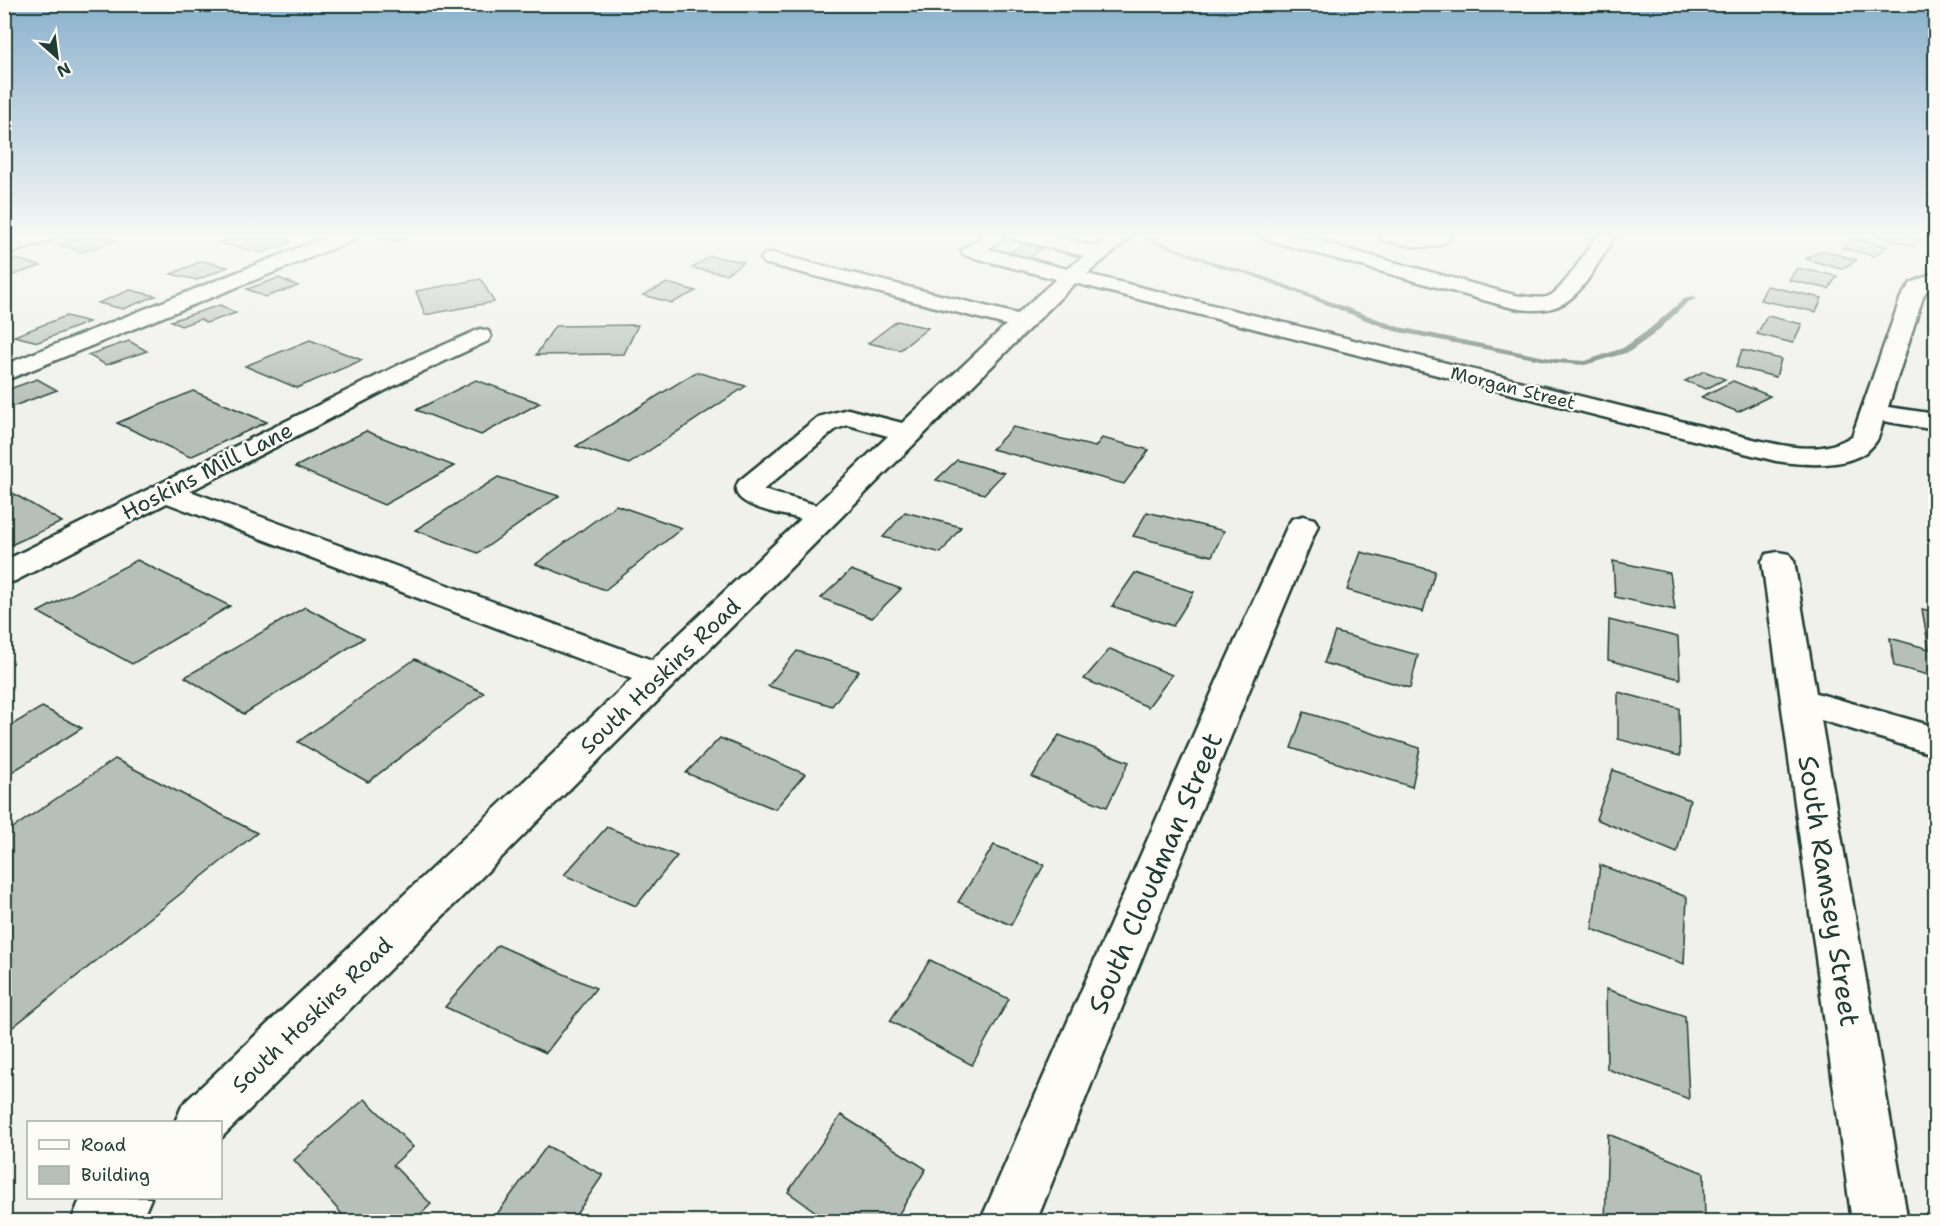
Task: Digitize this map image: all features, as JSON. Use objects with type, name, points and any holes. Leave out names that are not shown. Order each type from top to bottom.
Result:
[{"type":"street","points":[[4,374],[207,292]]},
{"type":"street","points":[[903,292],[1021,322]]},
{"type":"street","name":"South Hoskins Road","points":[[202,1121],[1053,292]]},
{"type":"street","name":"Morgan Street","points":[[1136,292],[1779,453],[1823,456],[1854,449],[1864,440],[1915,292]]},
{"type":"street","points":[[1481,292],[1513,301],[1539,304],[1556,303],[1567,292]]},
{"type":"street","name":"Hoskins Mill Lane","points":[[4,574],[409,369],[480,336]]},
{"type":"street","points":[[1873,412],[1935,422]]},
{"type":"street","points":[[824,516],[752,496],[749,493],[749,487],[827,423],[841,417],[908,433]]},
{"type":"street","points":[[165,492],[660,676]]},
{"type":"street","name":"South Cloudman Street","points":[[1008,1221],[1303,525]]},
{"type":"street","name":"South Ramsey Street","points":[[1778,561],[1880,1221]]},
{"type":"street","points":[[1800,701],[1935,741]]},
{"type":"street","points":[[99,1221],[122,1199]]},
{"type":"building","points":[[125,292],[156,296],[123,309],[98,303]]},
{"type":"building","points":[[254,292],[279,292],[265,297]]},
{"type":"building","points":[[416,292],[488,292],[494,302],[425,315]]},
{"type":"building","points":[[649,292],[694,292],[672,303],[643,295]]},
{"type":"building","points":[[1764,292],[1795,292],[1822,298],[1816,312],[1760,300]]},
{"type":"building","points":[[220,305],[236,313],[206,323],[200,319],[181,326],[171,321]]},
{"type":"building","points":[[66,316],[89,322],[38,342],[14,336]]},
{"type":"building","points":[[1767,316],[1802,324],[1793,343],[1757,334]]},
{"type":"building","points":[[897,321],[928,328],[900,350],[868,343]]},
{"type":"building","points":[[638,325],[624,354],[536,355],[555,326]]},
{"type":"building","points":[[310,340],[362,360],[297,388],[245,366]]},
{"type":"building","points":[[129,341],[147,351],[106,365],[88,355]]},
{"type":"building","points":[[1742,350],[1781,359],[1776,377],[1736,367]]},
{"type":"building","points":[[1704,371],[1725,379],[1706,389],[1685,381]]},
{"type":"building","points":[[696,372],[746,386],[629,464],[576,446]]},
{"type":"building","points":[[37,379],[57,390],[14,406],[4,400],[4,391]]},
{"type":"building","points":[[476,380],[540,403],[481,435],[416,410]]},
{"type":"building","points":[[1733,381],[1770,396],[1738,412],[1701,397]]},
{"type":"building","points":[[193,391],[267,422],[190,457],[117,423]]},
{"type":"building","points":[[1013,427],[1095,447],[1102,438],[1149,450],[1124,484],[992,449]]},
{"type":"building","points":[[366,431],[454,466],[384,505],[295,467]]},
{"type":"building","points":[[957,460],[1004,473],[984,494],[936,480]]},
{"type":"building","points":[[498,477],[559,496],[478,553],[415,530]]},
{"type":"building","points":[[4,488],[62,522],[4,548]]},
{"type":"building","points":[[616,505],[682,528],[605,590],[536,564]]},
{"type":"building","points":[[905,512],[961,527],[941,553],[883,537]]},
{"type":"building","points":[[1147,512],[1224,531],[1212,556],[1133,536]]},
{"type":"building","points":[[1361,552],[1435,571],[1423,612],[1347,590]]},
{"type":"building","points":[[137,560],[230,606],[132,664],[38,612]]},
{"type":"building","points":[[1613,561],[1670,573],[1675,610],[1615,597]]},
{"type":"building","points":[[851,570],[901,589],[872,618],[821,598]]},
{"type":"building","points":[[1135,573],[1194,592],[1173,626],[1112,606]]},
{"type":"building","points":[[305,607],[364,638],[244,714],[185,677]]},
{"type":"building","points":[[1922,609],[1936,612],[1936,677],[1894,666],[1890,638],[1929,649]]},
{"type":"building","points":[[1609,620],[1678,637],[1680,679],[1608,660]]},
{"type":"building","points":[[1335,632],[1418,655],[1410,688],[1324,663]]},
{"type":"building","points":[[1110,649],[1172,675],[1148,707],[1084,679]]},
{"type":"building","points":[[797,651],[859,671],[832,706],[768,686]]},
{"type":"building","points":[[415,659],[484,693],[368,782],[298,742]]},
{"type":"building","points":[[1618,692],[1679,708],[1680,756],[1618,739]]},
{"type":"building","points":[[42,707],[82,728],[4,777],[4,723],[10,726]]},
{"type":"building","points":[[1304,712],[1420,748],[1412,787],[1291,748]]},
{"type":"building","points":[[1059,735],[1129,762],[1107,807],[1032,777]]},
{"type":"building","points":[[720,738],[805,774],[775,809],[686,773]]},
{"type":"building","points":[[115,759],[257,833],[4,1034],[4,834]]},
{"type":"building","points":[[1613,770],[1690,800],[1677,853],[1596,819]]},
{"type":"building","points":[[607,827],[677,856],[636,906],[564,875]]},
{"type":"building","points":[[994,845],[1044,865],[1011,925],[958,902]]},
{"type":"building","points":[[1600,865],[1687,897],[1684,964],[1592,929]]},
{"type":"building","points":[[498,945],[596,988],[546,1053],[445,1007]]},
{"type":"building","points":[[930,960],[1009,999],[972,1065],[890,1021]]},
{"type":"building","points":[[1606,989],[1685,1016],[1689,1099],[1607,1069]]},
{"type":"building","points":[[365,1099],[413,1147],[393,1165],[431,1204],[413,1222],[349,1222],[294,1160]]},
{"type":"building","points":[[841,1115],[926,1169],[894,1222],[830,1222],[788,1192]]},
{"type":"building","points":[[1608,1134],[1704,1173],[1705,1222],[1605,1222]]},
{"type":"building","points":[[547,1146],[603,1175],[571,1222],[491,1222]]},
{"type":"waterway","points":[[1300,292],[1397,329],[1555,361],[1585,363],[1626,350],[1650,333],[1686,300],[1693,299]]}]
